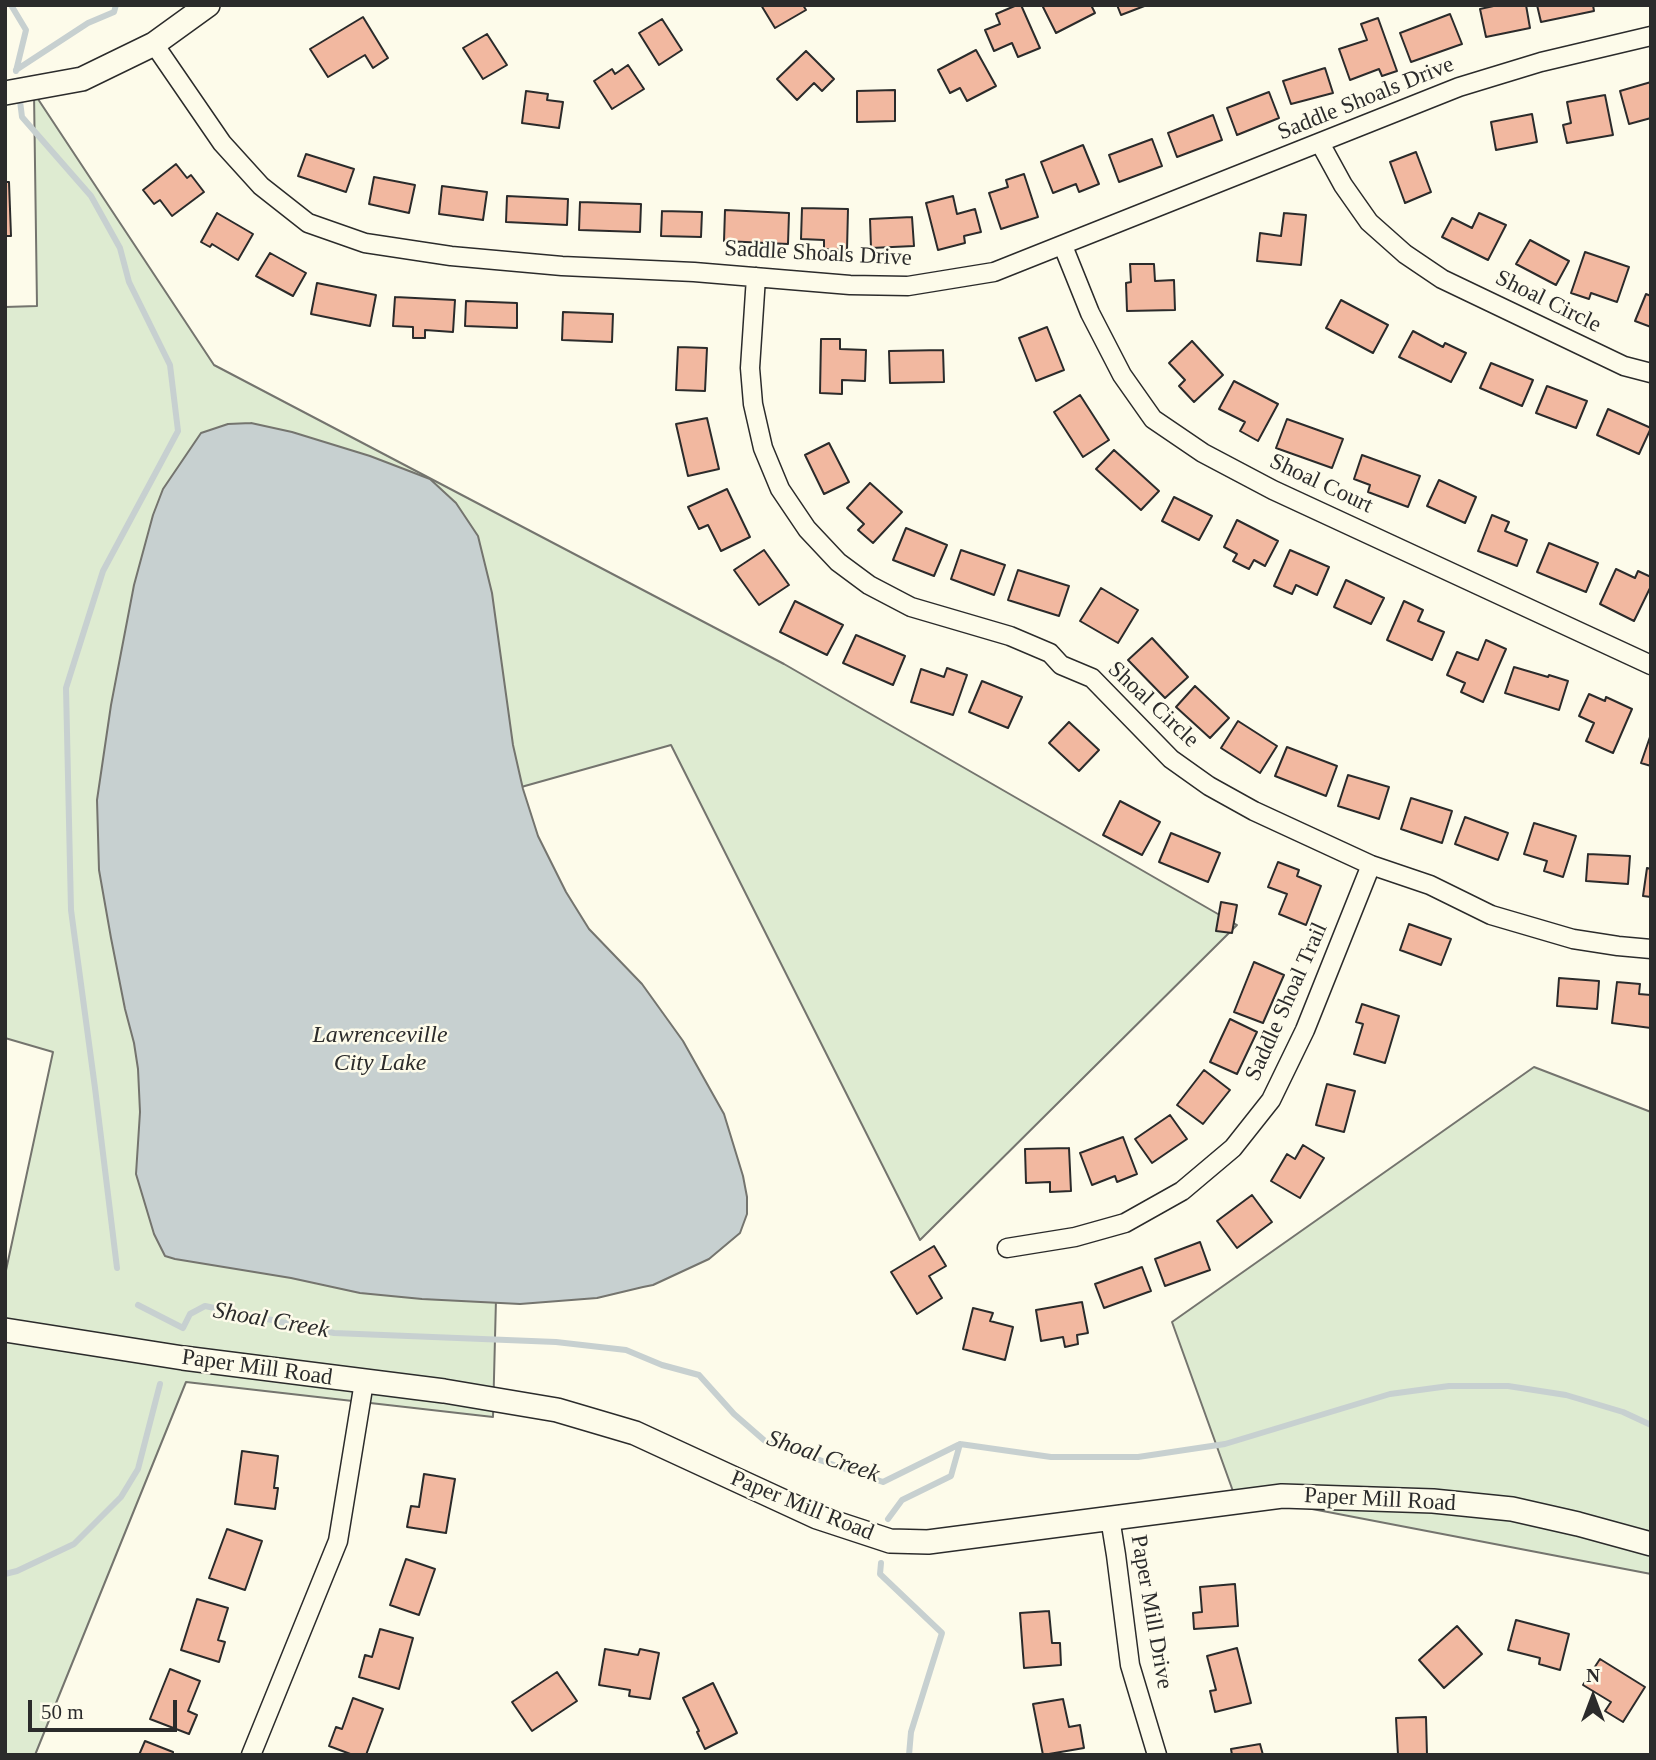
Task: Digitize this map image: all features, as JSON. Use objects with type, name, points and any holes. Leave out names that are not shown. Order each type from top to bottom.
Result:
[{"type":"street","points":[[5,93],[82,79],[154,44],[208,5]]},
{"type":"street","name":"Saddle Shoals Drive","points":[[154,44],[222,143],[261,186],[308,223],[365,243],[451,256],[562,265],[850,285],[908,286],[994,272],[1464,85],[1541,62],[1651,36]]},
{"type":"street","name":"Shoal Circle","points":[[1320,143],[1343,185],[1369,222],[1405,254],[1442,279],[1624,366],[1651,373]]},
{"type":"street","name":"Shoal Court","points":[[1063,246],[1096,325],[1122,375],[1153,419],[1203,453],[1273,489],[1651,665]]},
{"type":"street","name":"Shoal Circle","points":[[756,277],[750,368],[753,404],[764,448],[780,489],[807,529],[838,562],[869,585],[911,607],[1010,636],[1050,653],[1061,665],[1092,678],[1171,759],[1209,786],[1254,811],[1371,866],[1430,885],[1491,915],[1573,939],[1651,949]]},
{"type":"street","name":"Saddle Shoal Trail","points":[[1007,1248],[1075,1237],[1125,1223],[1182,1191],[1233,1147],[1270,1100],[1295,1051],[1371,866]]},
{"type":"street","name":"Paper Mill Road","points":[[5,1330],[183,1358],[444,1391],[557,1410],[635,1433],[817,1517],[890,1541],[929,1542],[1282,1496],[1433,1501],[1512,1509],[1651,1544]]},
{"type":"street","points":[[251,1755],[338,1541],[364,1382]]},
{"type":"street","name":"Paper Mill Drive","points":[[1110,1518],[1130,1665],[1157,1755]]},
{"type":"green space","points":[[34,93],[214,365],[784,664],[1237,925],[920,1240],[671,745],[318,844],[496,1299],[493,1417],[186,1382],[35,1755],[5,1755],[5,1275],[53,1052],[5,1038],[5,307],[37,306]]},
{"type":"green space","points":[[1534,1067],[1651,1112],[1651,1574],[1234,1494],[1172,1322]]},
{"type":"water","name":"Lawrenceville City Lake","points":[[251,423],[292,432],[370,456],[430,479],[456,503],[478,536],[492,593],[513,745],[538,836],[566,892],[589,929],[642,984],[683,1041],[724,1114],[743,1176],[747,1214],[740,1233],[709,1259],[653,1285],[597,1298],[520,1304],[360,1293],[165,1256],[154,1234],[136,1174],[140,1112],[138,1069],[99,870],[97,800],[111,705],[134,585],[163,489],[201,433],[228,424]]},
{"type":"building","points":[[761,5],[803,5],[806,10],[775,28]]},
{"type":"building","points":[[1021,5],[1040,48],[1018,57],[1012,43],[994,51],[985,30],[1000,24],[996,14]]},
{"type":"building","points":[[1042,5],[1091,5],[1095,13],[1056,33]]},
{"type":"building","points":[[1117,5],[1147,5],[1121,15]]},
{"type":"building","points":[[1498,5],[1526,5],[1530,28],[1486,37],[1480,9]]},
{"type":"building","points":[[1537,5],[1593,5],[1594,11],[1541,22]]},
{"type":"building","points":[[1450,14],[1462,44],[1411,62],[1400,33]]},
{"type":"building","points":[[363,17],[388,58],[373,68],[365,55],[328,77],[310,49]]},
{"type":"building","points":[[1378,18],[1397,71],[1382,76],[1379,69],[1350,80],[1339,49],[1367,40],[1361,24]]},
{"type":"building","points":[[662,19],[682,50],[659,65],[639,33]]},
{"type":"building","points":[[487,34],[507,65],[483,79],[463,48]]},
{"type":"building","points":[[976,50],[996,86],[967,101],[960,88],[950,93],[938,70]]},
{"type":"building","points":[[806,51],[834,79],[822,91],[814,83],[797,100],[777,79]]},
{"type":"building","points":[[628,65],[644,89],[612,109],[594,81],[612,69],[615,74]]},
{"type":"building","points":[[1325,68],[1333,93],[1291,104],[1283,81]]},
{"type":"building","points":[[1651,82],[1651,118],[1629,124],[1620,91]]},
{"type":"building","points":[[895,90],[895,121],[857,122],[857,91]]},
{"type":"building","points":[[526,91],[548,94],[547,100],[563,102],[559,128],[522,123]]},
{"type":"building","points":[[1269,92],[1279,118],[1237,135],[1227,108]]},
{"type":"building","points":[[1605,95],[1613,135],[1567,143],[1563,125],[1571,123],[1567,102]]},
{"type":"building","points":[[1532,114],[1537,142],[1496,150],[1491,122]]},
{"type":"building","points":[[1213,115],[1222,140],[1177,157],[1168,133]]},
{"type":"building","points":[[1152,139],[1162,166],[1119,182],[1109,155]]},
{"type":"building","points":[[1083,145],[1099,184],[1079,192],[1076,184],[1053,193],[1041,162]]},
{"type":"building","points":[[1416,152],[1431,192],[1405,203],[1390,162]]},
{"type":"building","points":[[306,154],[354,169],[346,192],[298,176]]},
{"type":"building","points":[[176,164],[187,178],[191,175],[204,192],[172,216],[160,200],[154,204],[143,190]]},
{"type":"building","points":[[1024,174],[1038,217],[1001,229],[989,193],[1008,187],[1006,180]]},
{"type":"building","points":[[374,177],[415,185],[409,213],[369,204]]},
{"type":"building","points":[[5,182],[9,182],[11,236],[5,236]]},
{"type":"building","points":[[442,186],[487,192],[483,220],[439,214]]},
{"type":"building","points":[[507,196],[568,199],[567,225],[506,222]]},
{"type":"building","points":[[953,196],[957,214],[975,209],[981,232],[964,236],[965,243],[938,250],[926,203]]},
{"type":"building","points":[[580,202],[641,204],[640,232],[579,230]]},
{"type":"building","points":[[802,208],[848,209],[847,250],[824,249],[824,240],[801,239]]},
{"type":"building","points":[[725,210],[789,213],[788,244],[724,241]]},
{"type":"building","points":[[662,211],[702,212],[701,237],[661,236]]},
{"type":"building","points":[[217,213],[253,234],[238,260],[212,244],[210,247],[201,242]]},
{"type":"building","points":[[1284,213],[1306,215],[1301,265],[1257,261],[1260,233],[1281,236]]},
{"type":"building","points":[[1479,213],[1506,225],[1488,260],[1442,237],[1452,218],[1472,228]]},
{"type":"building","points":[[912,217],[914,246],[871,248],[870,219]]},
{"type":"building","points":[[1530,240],[1569,261],[1556,285],[1516,264]]},
{"type":"building","points":[[1585,252],[1629,267],[1617,302],[1591,293],[1589,299],[1571,293]]},
{"type":"building","points":[[270,253],[306,273],[293,296],[256,276]]},
{"type":"building","points":[[1130,264],[1154,264],[1155,281],[1174,280],[1175,310],[1127,311],[1126,283],[1131,282]]},
{"type":"building","points":[[317,283],[376,295],[370,326],[311,314]]},
{"type":"building","points":[[1646,294],[1651,296],[1651,327],[1635,321]]},
{"type":"building","points":[[395,297],[455,300],[453,332],[425,330],[425,338],[413,338],[413,327],[393,326]]},
{"type":"building","points":[[1341,300],[1388,325],[1373,353],[1326,328]]},
{"type":"building","points":[[466,301],[517,303],[517,328],[465,326]]},
{"type":"building","points":[[563,312],[613,314],[612,342],[562,340]]},
{"type":"building","points":[[1047,327],[1064,370],[1036,381],[1019,338]]},
{"type":"building","points":[[1413,331],[1443,347],[1445,343],[1466,353],[1451,382],[1399,357]]},
{"type":"building","points":[[821,339],[840,339],[840,349],[866,350],[865,381],[842,380],[842,394],[820,393]]},
{"type":"building","points":[[1192,341],[1223,375],[1194,402],[1179,386],[1185,380],[1169,363]]},
{"type":"building","points":[[678,347],[707,348],[705,391],[676,390]]},
{"type":"building","points":[[943,350],[944,382],[890,383],[889,351]]},
{"type":"building","points":[[1491,363],[1533,380],[1522,406],[1480,388]]},
{"type":"building","points":[[1234,381],[1278,404],[1258,441],[1240,431],[1245,422],[1219,409]]},
{"type":"building","points":[[1547,386],[1587,401],[1576,428],[1536,413]]},
{"type":"building","points":[[1080,395],[1109,440],[1083,457],[1054,412]]},
{"type":"building","points":[[1608,409],[1651,428],[1639,454],[1597,435]]},
{"type":"building","points":[[707,418],[719,469],[688,476],[676,424]]},
{"type":"building","points":[[1287,419],[1343,439],[1332,468],[1276,448]]},
{"type":"building","points":[[829,443],[849,482],[824,494],[805,455]]},
{"type":"building","points":[[1114,450],[1159,491],[1141,510],[1096,469]]},
{"type":"building","points":[[1362,455],[1420,476],[1408,507],[1368,492],[1370,485],[1354,479]]},
{"type":"building","points":[[1439,480],[1476,497],[1465,523],[1427,506]]},
{"type":"building","points":[[870,483],[902,512],[873,543],[858,530],[864,524],[847,508]]},
{"type":"building","points":[[727,489],[750,537],[721,551],[708,525],[699,529],[688,507]]},
{"type":"building","points":[[1174,497],[1212,516],[1199,540],[1162,521]]},
{"type":"building","points":[[1492,515],[1509,522],[1505,531],[1527,540],[1517,566],[1478,551]]},
{"type":"building","points":[[1237,520],[1278,541],[1265,566],[1254,560],[1249,569],[1233,561],[1237,554],[1224,547]]},
{"type":"building","points":[[906,528],[947,545],[934,576],[893,560]]},
{"type":"building","points":[[1549,543],[1598,563],[1586,592],[1537,572]]},
{"type":"building","points":[[764,550],[789,585],[759,605],[734,570]]},
{"type":"building","points":[[961,550],[1005,565],[994,595],[951,579]]},
{"type":"building","points":[[1290,550],[1329,567],[1317,595],[1296,585],[1292,594],[1274,586]]},
{"type":"building","points":[[1616,569],[1635,578],[1638,571],[1651,577],[1651,586],[1634,621],[1600,604]]},
{"type":"building","points":[[1018,570],[1069,586],[1059,616],[1008,600]]},
{"type":"building","points":[[1346,580],[1384,598],[1371,624],[1334,607]]},
{"type":"building","points":[[1101,588],[1138,610],[1118,643],[1080,621]]},
{"type":"building","points":[[795,601],[843,625],[827,655],[780,632]]},
{"type":"building","points":[[1404,601],[1423,610],[1418,621],[1444,632],[1432,660],[1387,640]]},
{"type":"building","points":[[856,635],[905,656],[893,685],[843,663]]},
{"type":"building","points":[[1152,638],[1188,677],[1165,698],[1128,660]]},
{"type":"building","points":[[1486,640],[1506,649],[1483,702],[1461,692],[1465,683],[1447,675],[1457,652],[1478,660]]},
{"type":"building","points":[[1514,667],[1568,681],[1559,710],[1505,693]]},
{"type":"building","points":[[947,668],[967,675],[953,715],[911,702],[921,669],[944,677]]},
{"type":"building","points":[[982,681],[1022,697],[1008,728],[969,712]]},
{"type":"building","points":[[1195,686],[1229,718],[1210,738],[1176,707]]},
{"type":"building","points":[[1589,694],[1605,701],[1606,697],[1632,709],[1613,753],[1586,741],[1594,723],[1579,716]]},
{"type":"building","points":[[1238,721],[1277,746],[1260,773],[1221,748]]},
{"type":"building","points":[[1069,722],[1099,750],[1079,771],[1049,743]]},
{"type":"building","points":[[1651,734],[1651,766],[1641,763]]},
{"type":"building","points":[[1287,747],[1337,766],[1326,796],[1275,776]]},
{"type":"building","points":[[1348,775],[1389,787],[1379,819],[1338,806]]},
{"type":"building","points":[[1411,798],[1452,811],[1442,843],[1401,829]]},
{"type":"building","points":[[1120,801],[1160,822],[1142,855],[1103,835]]},
{"type":"building","points":[[1465,817],[1508,833],[1498,860],[1455,844]]},
{"type":"building","points":[[1534,823],[1576,836],[1563,877],[1544,871],[1547,861],[1524,854]]},
{"type":"building","points":[[1171,833],[1220,853],[1208,882],[1159,862]]},
{"type":"building","points":[[1588,854],[1630,856],[1628,884],[1586,881]]},
{"type":"building","points":[[1278,862],[1299,870],[1297,876],[1321,886],[1306,925],[1279,914],[1287,894],[1268,887]]},
{"type":"building","points":[[1647,868],[1651,869],[1651,897],[1643,896]]},
{"type":"building","points":[[1221,902],[1237,905],[1232,933],[1216,931]]},
{"type":"building","points":[[1409,924],[1451,939],[1441,965],[1400,950]]},
{"type":"building","points":[[1254,962],[1284,975],[1263,1023],[1234,1012]]},
{"type":"building","points":[[1559,978],[1599,981],[1597,1009],[1557,1006]]},
{"type":"building","points":[[1617,982],[1640,984],[1639,994],[1651,995],[1651,1028],[1612,1023]]},
{"type":"building","points":[[1362,1004],[1399,1016],[1385,1063],[1354,1054],[1363,1024],[1356,1022]]},
{"type":"building","points":[[1230,1019],[1257,1032],[1237,1074],[1210,1062]]},
{"type":"building","points":[[1204,1070],[1230,1090],[1203,1124],[1177,1105]]},
{"type":"building","points":[[1327,1084],[1355,1091],[1344,1132],[1316,1125]]},
{"type":"building","points":[[1170,1115],[1187,1139],[1152,1163],[1135,1139]]},
{"type":"building","points":[[1123,1137],[1137,1174],[1117,1182],[1115,1176],[1092,1185],[1080,1153]]},
{"type":"building","points":[[1303,1145],[1324,1158],[1300,1198],[1271,1181],[1287,1154],[1295,1159]]},
{"type":"building","points":[[1069,1148],[1071,1191],[1050,1192],[1050,1182],[1026,1183],[1025,1149]]},
{"type":"building","points":[[1252,1195],[1272,1222],[1237,1248],[1217,1221]]},
{"type":"building","points":[[1200,1242],[1210,1270],[1165,1286],[1155,1259]]},
{"type":"building","points":[[934,1246],[946,1266],[929,1276],[942,1298],[917,1314],[891,1272]]},
{"type":"building","points":[[1142,1267],[1151,1291],[1104,1308],[1095,1284]]},
{"type":"building","points":[[1082,1302],[1088,1333],[1077,1335],[1078,1344],[1065,1347],[1063,1337],[1041,1341],[1036,1310]]},
{"type":"building","points":[[973,1308],[993,1313],[990,1321],[1013,1327],[1005,1360],[963,1349]]},
{"type":"building","points":[[242,1451],[278,1456],[274,1488],[278,1488],[275,1509],[235,1504]]},
{"type":"building","points":[[424,1474],[455,1479],[446,1533],[407,1527],[411,1506],[419,1507]]},
{"type":"building","points":[[227,1529],[262,1541],[245,1590],[209,1578]]},
{"type":"building","points":[[406,1559],[435,1569],[419,1615],[390,1605]]},
{"type":"building","points":[[1235,1584],[1238,1626],[1194,1629],[1193,1613],[1202,1612],[1200,1587]]},
{"type":"building","points":[[197,1599],[228,1608],[218,1640],[225,1642],[219,1662],[181,1650]]},
{"type":"building","points":[[1049,1611],[1052,1643],[1060,1643],[1061,1665],[1024,1668],[1020,1613]]},
{"type":"building","points":[[1516,1620],[1569,1634],[1560,1670],[1539,1664],[1540,1658],[1508,1650]]},
{"type":"building","points":[[1457,1626],[1482,1654],[1444,1688],[1419,1660]]},
{"type":"building","points":[[380,1629],[413,1638],[399,1689],[359,1677],[365,1655],[372,1657]]},
{"type":"building","points":[[1237,1648],[1251,1703],[1215,1712],[1210,1691],[1216,1690],[1207,1656]]},
{"type":"building","points":[[605,1649],[638,1655],[640,1649],[659,1653],[650,1699],[629,1696],[630,1690],[599,1685]]},
{"type":"building","points":[[1600,1659],[1645,1687],[1623,1722],[1605,1711],[1611,1702],[1583,1685]]},
{"type":"building","points":[[170,1669],[200,1681],[188,1711],[197,1715],[189,1734],[150,1719]]},
{"type":"building","points":[[557,1672],[577,1701],[532,1731],[512,1702]]},
{"type":"building","points":[[713,1683],[737,1733],[705,1749],[683,1698]]},
{"type":"building","points":[[353,1698],[383,1709],[366,1755],[353,1755],[329,1746],[336,1727],[342,1729]]},
{"type":"building","points":[[1063,1699],[1069,1727],[1080,1725],[1084,1748],[1043,1755],[1033,1704]]},
{"type":"building","points":[[1426,1717],[1427,1755],[1398,1755],[1396,1718]]},
{"type":"building","points":[[145,1741],[173,1752],[173,1755],[139,1755]]},
{"type":"building","points":[[1260,1744],[1263,1755],[1232,1755],[1231,1749]]},
{"type":"waterway","points":[[11,5],[26,30],[16,71]]},
{"type":"waterway","points":[[16,70],[88,23],[114,12],[116,5]]},
{"type":"waterway","points":[[20,101],[22,117],[91,196],[120,248],[129,282],[170,365],[178,431],[103,571],[66,688],[71,910],[117,1268]]},
{"type":"waterway","name":"Shoal Creek","points":[[138,1305],[183,1328],[190,1314],[205,1306],[334,1333],[556,1342],[626,1350],[662,1365],[699,1375],[734,1414],[765,1441],[883,1482],[960,1444],[1051,1457],[1138,1457],[1225,1444],[1390,1394],[1449,1386],[1508,1386],[1566,1395],[1623,1412],[1651,1425]]},
{"type":"waterway","name":"Shoal Creek","points":[[5,1574],[74,1544],[121,1497],[138,1469],[160,1384]]},
{"type":"waterway","points":[[888,1519],[902,1500],[951,1476],[960,1444]]},
{"type":"waterway","points":[[881,1563],[880,1574],[942,1633],[911,1732],[909,1755]]}]
